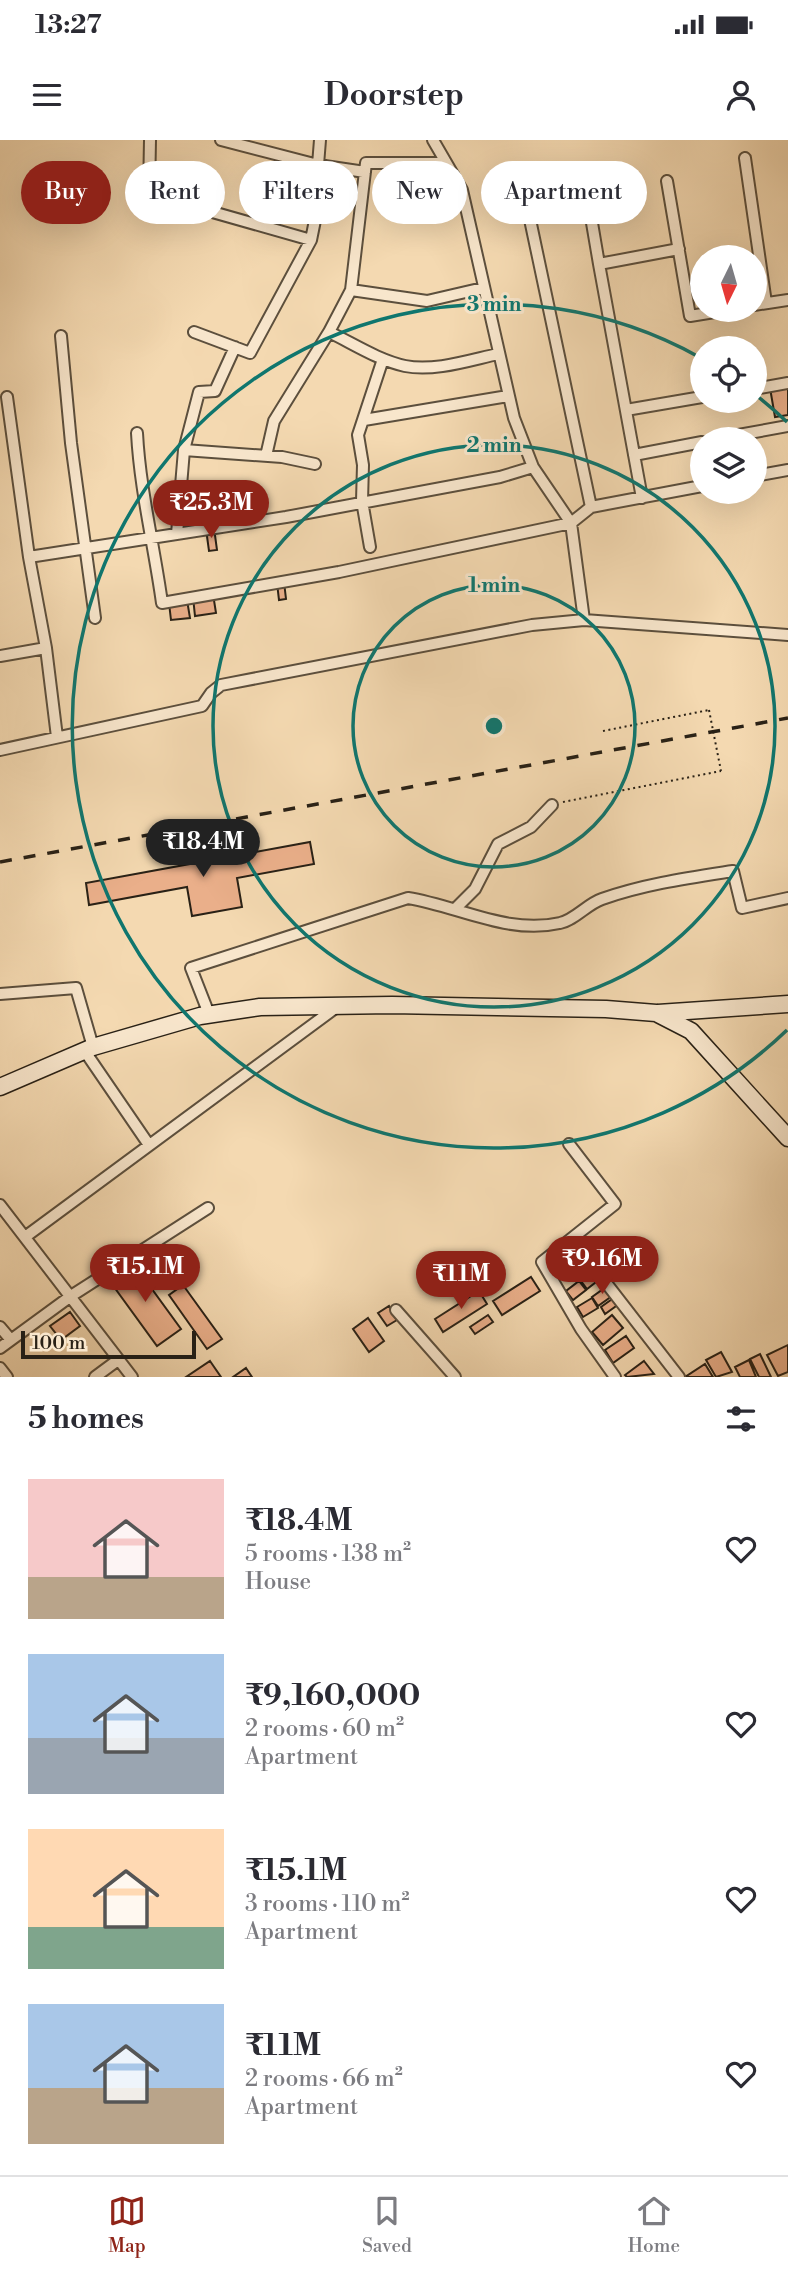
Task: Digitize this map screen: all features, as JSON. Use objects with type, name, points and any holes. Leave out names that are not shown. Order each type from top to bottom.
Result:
[{"type":"main road","points":[[0,1087],[88,1049],[209,1014],[260,1007],[592,1009],[656,1013],[788,1004]]},
{"type":"main road","points":[[656,1013],[691,1031],[788,1138]]},
{"type":"street","points":[[150,140],[149,194],[311,240]]},
{"type":"street","points":[[221,140],[306,161]]},
{"type":"street","points":[[320,140],[322,161]]},
{"type":"street","points":[[433,140],[445,161]]},
{"type":"street","points":[[745,158],[754,245]]},
{"type":"street","points":[[266,456],[274,421],[329,332],[351,290],[366,163],[372,163]]},
{"type":"street","points":[[358,171],[365,172]]},
{"type":"street","points":[[667,181],[690,316]]},
{"type":"street","points":[[467,213],[508,396],[533,467],[571,523],[584,620]]},
{"type":"street","points":[[194,332],[250,353],[311,240],[313,224]]},
{"type":"street","points":[[531,224],[591,508]]},
{"type":"street","points":[[592,224],[642,498]]},
{"type":"street","points":[[599,264],[679,249]]},
{"type":"street","points":[[351,290],[426,301],[483,288]]},
{"type":"street","points":[[767,303],[788,300]]},
{"type":"street","points":[[329,332],[383,359],[408,367],[498,354]]},
{"type":"street","points":[[61,336],[71,443],[95,618]]},
{"type":"street","points":[[177,534],[184,450],[199,392],[215,391],[235,348]]},
{"type":"street","points":[[370,547],[362,502],[363,465],[358,435],[383,359]]},
{"type":"street","points":[[767,387],[788,383]]},
{"type":"street","points":[[364,420],[508,396]]},
{"type":"street","points":[[7,397],[57,737]]},
{"type":"street","points":[[626,410],[690,399]]},
{"type":"street","points":[[767,430],[788,426]]},
{"type":"street","points":[[137,433],[143,498],[153,537],[162,603],[339,572],[571,523],[591,508],[690,488]]},
{"type":"street","points":[[634,454],[690,444]]},
{"type":"street","points":[[184,450],[266,456],[315,464]]},
{"type":"street","points":[[29,557],[362,502],[500,477],[533,467]]},
{"type":"street","points":[[767,474],[788,470]]},
{"type":"street","points":[[0,750],[202,706],[221,685],[532,625],[584,620],[788,635]]},
{"type":"street","points":[[0,656],[46,648]]},
{"type":"street","points":[[455,909],[475,889],[498,844],[531,827],[552,805]]},
{"type":"street","points":[[209,1014],[191,968],[408,898],[514,925],[562,923],[597,901],[645,884],[733,871],[742,908],[788,898]]},
{"type":"street","points":[[0,994],[76,988],[88,1049],[149,1145]]},
{"type":"street","points":[[25,1237],[338,1006]]},
{"type":"street","points":[[569,1144],[615,1204],[542,1262],[581,1329],[615,1377]]},
{"type":"street","points":[[0,1205],[132,1377]]},
{"type":"street","points":[[0,1348],[71,1296],[208,1208]]},
{"type":"street","points":[[572,1239],[679,1377]]},
{"type":"street","points":[[396,1310],[455,1377]]},
{"type":"street","points":[[0,1327],[11,1340]]},
{"type":"street","points":[[95,1377],[118,1360]]},
{"type":"street","points":[[0,1368],[7,1377]]},
{"type":"path","points":[[552,805],[600,793],[721,771],[709,710],[603,731]]},
{"type":"building","points":[[788,385],[788,415],[775,417],[770,388]]},
{"type":"building","points":[[214,528],[217,550],[209,551],[206,529]]},
{"type":"building","points":[[284,582],[286,599],[279,600],[277,583]]},
{"type":"building","points":[[213,594],[216,613],[195,616],[193,597]]},
{"type":"building","points":[[187,600],[190,618],[171,620],[169,603]]},
{"type":"building","points":[[310,842],[314,864],[237,878],[242,907],[192,916],[187,887],[89,905],[86,883]]},
{"type":"building","points":[[572,1242],[578,1248],[566,1259],[560,1252]]},
{"type":"building","points":[[439,1253],[451,1271],[441,1278],[429,1260]]},
{"type":"building","points":[[566,1261],[574,1269],[563,1279],[555,1271]]},
{"type":"building","points":[[133,1263],[181,1329],[157,1346],[109,1280]]},
{"type":"building","points":[[595,1271],[600,1279],[587,1289],[581,1281]]},
{"type":"building","points":[[531,1277],[540,1291],[502,1315],[493,1301]]},
{"type":"building","points":[[579,1281],[586,1290],[573,1300],[566,1291]]},
{"type":"building","points":[[183,1285],[222,1339],[207,1349],[169,1295]]},
{"type":"building","points":[[606,1287],[612,1296],[598,1306],[592,1297]]},
{"type":"building","points":[[479,1291],[487,1304],[443,1332],[435,1319]]},
{"type":"building","points":[[615,1297],[619,1304],[605,1314],[601,1307]]},
{"type":"building","points":[[592,1298],[598,1308],[583,1317],[577,1307]]},
{"type":"building","points":[[389,1306],[397,1320],[387,1326],[378,1313]]},
{"type":"building","points":[[70,1312],[80,1326],[61,1340],[50,1326]]},
{"type":"building","points":[[488,1315],[493,1322],[475,1334],[470,1327]]},
{"type":"building","points":[[612,1315],[623,1328],[603,1345],[592,1332]]},
{"type":"building","points":[[368,1318],[384,1341],[369,1352],[353,1329]]},
{"type":"building","points":[[626,1336],[634,1348],[613,1363],[605,1350]]},
{"type":"building","points":[[788,1345],[788,1372],[778,1376],[767,1355]]},
{"type":"building","points":[[721,1352],[732,1372],[716,1377],[706,1360]]},
{"type":"building","points":[[760,1354],[771,1377],[759,1377],[750,1359]]},
{"type":"building","points":[[749,1360],[756,1377],[740,1377],[735,1367]]},
{"type":"building","points":[[210,1361],[221,1377],[186,1377]]},
{"type":"building","points":[[644,1361],[654,1374],[625,1375]]},
{"type":"building","points":[[705,1364],[713,1377],[685,1377]]},
{"type":"building","points":[[246,1368],[252,1377],[233,1377]]},
{"type":"railway","points":[[0,862],[788,718]]}]
